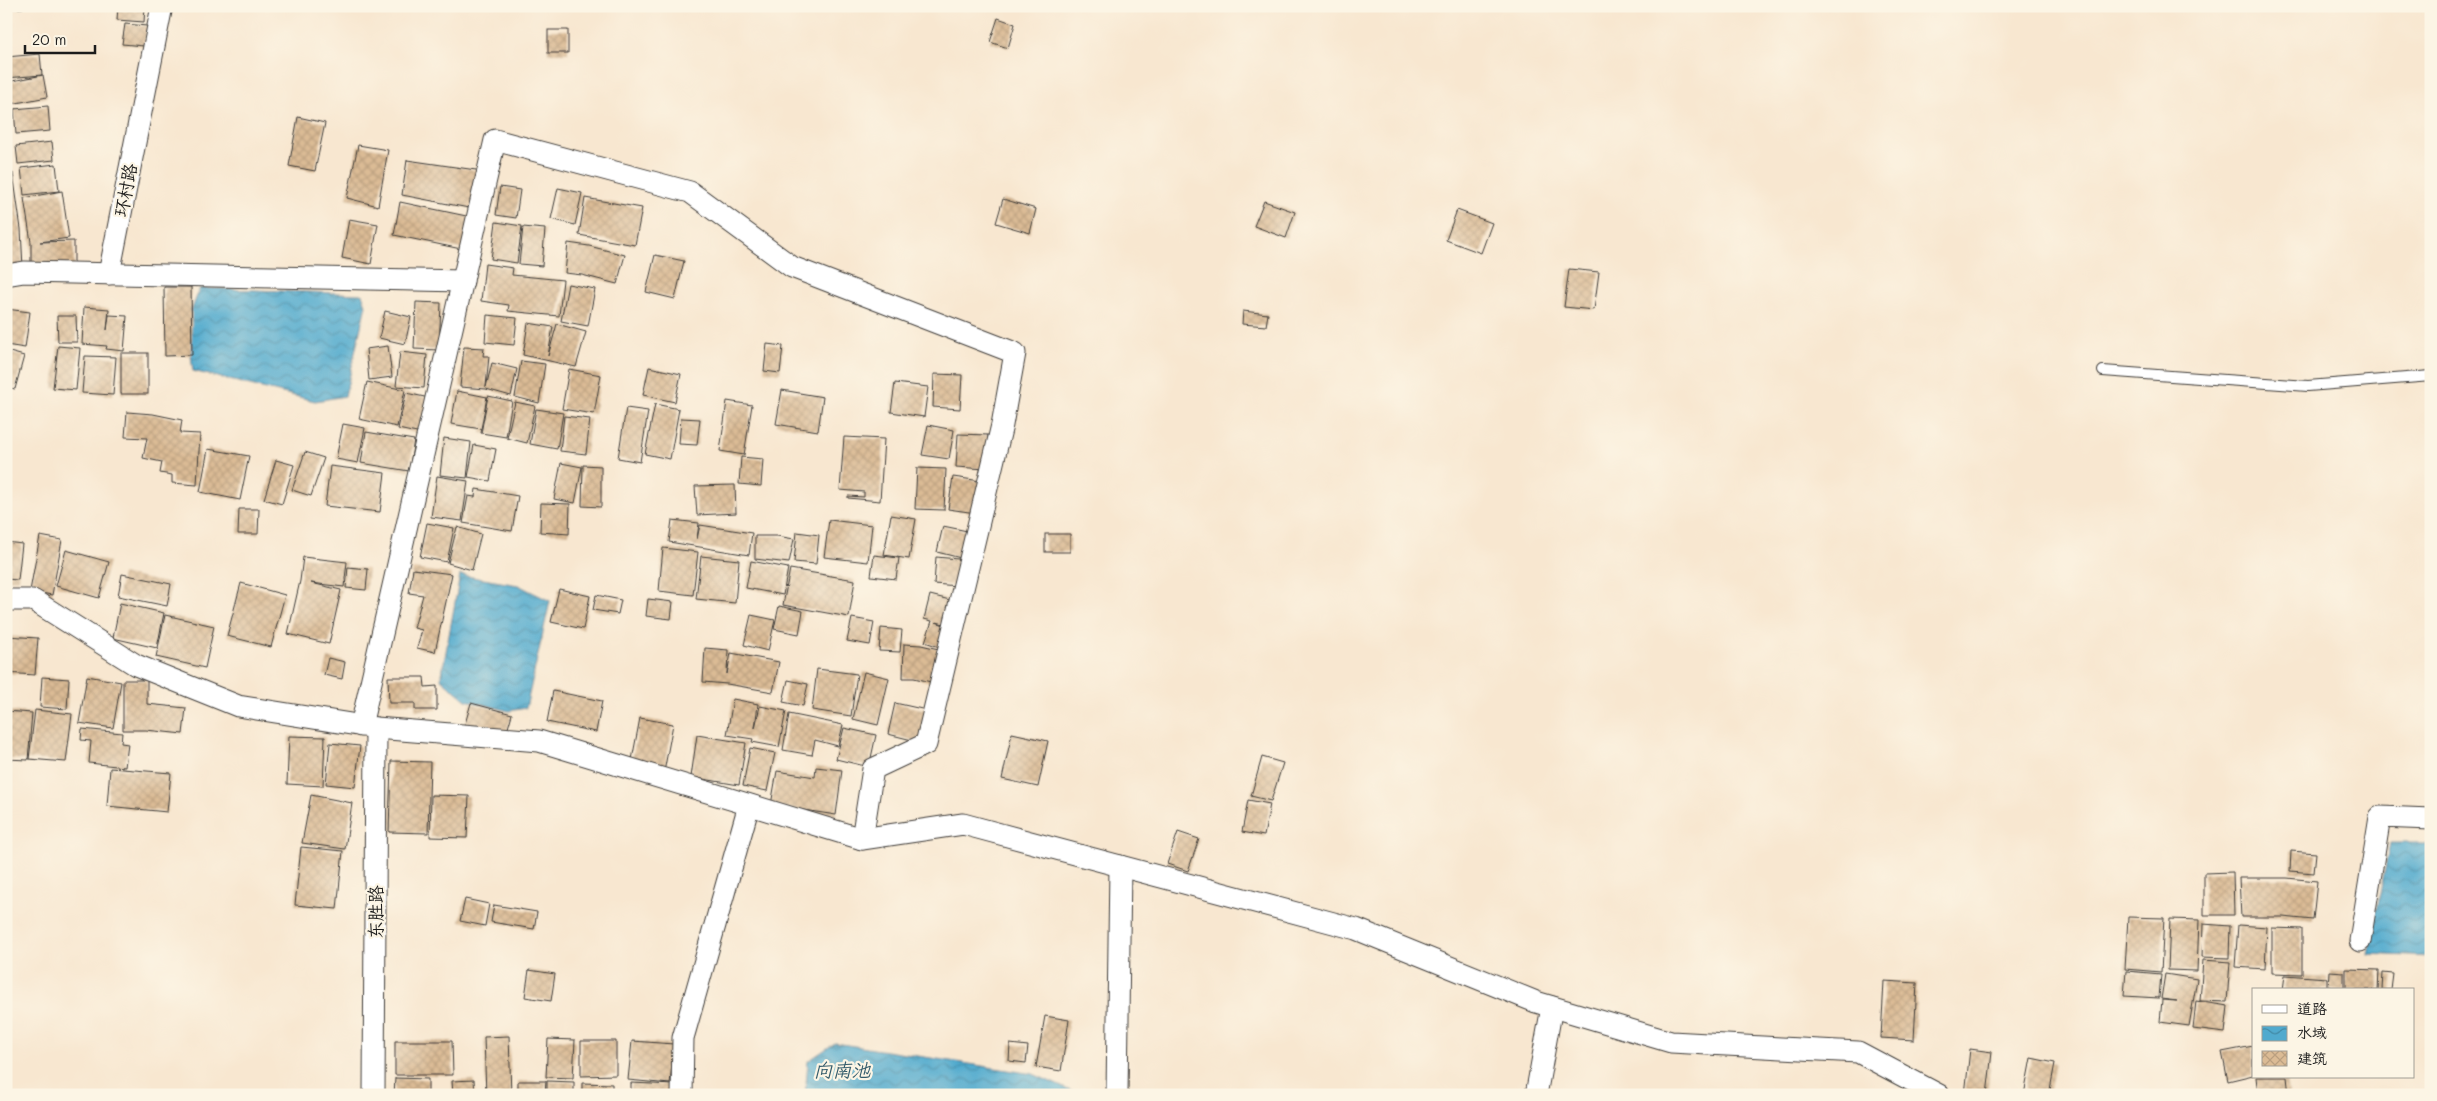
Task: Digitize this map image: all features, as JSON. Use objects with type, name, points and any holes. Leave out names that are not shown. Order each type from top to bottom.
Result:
[{"type":"street","name":"环村路","points":[[109,274],[162,6]]},
{"type":"street","name":"东胜路","points":[[374,1095],[368,727],[495,140],[690,192],[792,267],[1014,353],[1002,425],[926,744],[873,769],[862,839]]},
{"type":"street","points":[[6,274],[24,272],[463,281]]},
{"type":"street","points":[[6,600],[33,600],[136,666],[238,706],[368,727],[539,741],[862,839],[963,824],[1356,929],[1552,1007],[1671,1042],[1858,1052],[1939,1095]]},
{"type":"street","points":[[682,1095],[684,1038],[749,805]]},
{"type":"street","points":[[2360,941],[2380,817],[2431,819]]},
{"type":"street","points":[[1117,1095],[1120,866]]},
{"type":"street","points":[[1536,1095],[1552,1007]]},
{"type":"lane","points":[[2103,371],[2308,386],[2431,376]]},
{"type":"water","points":[[200,288],[362,294],[366,305],[345,396],[315,401],[193,371],[190,314]]},
{"type":"water","points":[[460,575],[518,585],[550,601],[526,708],[509,711],[466,700],[441,679]]},
{"type":"water","points":[[2390,843],[2431,843],[2431,957],[2368,954]]},
{"type":"water","name":"向南池","points":[[835,1043],[1033,1074],[1073,1092],[1074,1095],[805,1095],[808,1061]]},
{"type":"building","points":[[6,6],[23,6],[23,8],[6,9]]},
{"type":"building","points":[[118,6],[145,6],[144,22],[117,20]]},
{"type":"building","points":[[998,18],[1015,24],[1008,48],[990,42]]},
{"type":"building","points":[[125,24],[147,26],[144,46],[122,44]]},
{"type":"building","points":[[548,30],[568,30],[568,53],[548,53]]},
{"type":"building","points":[[40,54],[42,75],[6,78],[6,57]]},
{"type":"building","points":[[43,75],[47,97],[11,104],[7,82]]},
{"type":"building","points":[[48,106],[50,131],[16,134],[14,109]]},
{"type":"building","points":[[298,117],[325,123],[315,171],[289,166]]},
{"type":"building","points":[[52,142],[54,160],[18,164],[16,146]]},
{"type":"building","points":[[358,145],[388,150],[378,206],[347,198]]},
{"type":"building","points":[[6,152],[8,152],[8,169],[6,169]]},
{"type":"building","points":[[407,160],[483,171],[474,209],[402,195]]},
{"type":"building","points":[[56,164],[59,191],[24,195],[21,168]]},
{"type":"building","points":[[6,173],[13,173],[21,229],[23,268],[6,269]]},
{"type":"building","points":[[500,187],[520,190],[516,218],[496,215]]},
{"type":"building","points":[[558,188],[582,193],[575,225],[551,219]]},
{"type":"building","points":[[62,191],[69,238],[40,242],[74,241],[74,269],[31,269],[31,242],[24,198]]},
{"type":"building","points":[[585,198],[642,208],[635,245],[579,235]]},
{"type":"building","points":[[1003,199],[1036,209],[1030,233],[996,223]]},
{"type":"building","points":[[1264,201],[1295,212],[1286,238],[1254,226]]},
{"type":"building","points":[[400,202],[471,217],[466,250],[394,235]]},
{"type":"building","points":[[1457,210],[1492,223],[1481,253],[1446,240]]},
{"type":"building","points":[[349,219],[378,224],[371,264],[342,258]]},
{"type":"building","points":[[496,222],[522,226],[517,263],[491,259]]},
{"type":"building","points":[[523,227],[545,229],[542,266],[519,264]]},
{"type":"building","points":[[568,243],[625,255],[617,284],[582,275],[565,273]]},
{"type":"building","points":[[655,255],[684,261],[675,299],[646,292]]},
{"type":"building","points":[[485,264],[513,268],[512,275],[563,280],[559,316],[508,311],[509,305],[481,301]]},
{"type":"building","points":[[1569,269],[1599,272],[1594,310],[1564,307]]},
{"type":"building","points":[[568,284],[595,289],[588,326],[561,321]]},
{"type":"building","points":[[164,287],[191,287],[192,355],[165,356]]},
{"type":"building","points":[[416,302],[441,303],[439,350],[414,349]]},
{"type":"building","points":[[84,307],[109,309],[107,330],[109,315],[127,316],[124,351],[106,349],[107,346],[82,344]]},
{"type":"building","points":[[6,309],[30,312],[25,348],[6,345]]},
{"type":"building","points":[[385,311],[411,317],[405,344],[379,338]]},
{"type":"building","points":[[1243,311],[1268,314],[1266,326],[1242,324]]},
{"type":"building","points":[[487,315],[517,318],[514,345],[485,342]]},
{"type":"building","points":[[57,316],[76,316],[77,342],[58,342]]},
{"type":"building","points":[[528,323],[553,327],[548,356],[557,324],[586,332],[576,367],[523,355]]},
{"type":"building","points":[[767,344],[783,346],[780,373],[764,371]]},
{"type":"building","points":[[58,346],[80,348],[76,390],[53,388]]},
{"type":"building","points":[[388,346],[392,377],[369,380],[366,349]]},
{"type":"building","points":[[464,347],[484,348],[483,356],[489,356],[486,387],[492,363],[517,369],[511,396],[486,389],[460,387]]},
{"type":"building","points":[[6,351],[24,356],[15,389],[6,387]]},
{"type":"building","points":[[400,352],[427,355],[424,388],[396,386]]},
{"type":"building","points":[[121,353],[148,353],[148,394],[121,394]]},
{"type":"building","points":[[85,356],[116,357],[113,395],[82,393]]},
{"type":"building","points":[[521,361],[545,364],[539,403],[515,397]]},
{"type":"building","points":[[649,367],[681,374],[675,402],[643,395]]},
{"type":"building","points":[[569,369],[601,375],[594,414],[562,409]]},
{"type":"building","points":[[934,374],[962,375],[960,409],[933,407]]},
{"type":"building","points":[[367,382],[405,390],[397,427],[359,419]]},
{"type":"building","points":[[895,383],[928,387],[924,417],[891,412]]},
{"type":"building","points":[[782,390],[823,397],[818,431],[776,424]]},
{"type":"building","points":[[457,391],[487,397],[481,429],[451,424]]},
{"type":"building","points":[[406,393],[434,399],[426,435],[398,429]]},
{"type":"building","points":[[488,396],[512,401],[506,437],[481,433]]},
{"type":"building","points":[[727,401],[752,405],[744,455],[720,451]]},
{"type":"building","points":[[515,402],[535,406],[527,443],[507,438]]},
{"type":"building","points":[[655,404],[679,409],[670,459],[645,454]]},
{"type":"building","points":[[626,408],[648,411],[640,462],[618,458]]},
{"type":"building","points":[[536,409],[563,413],[557,449],[530,444]]},
{"type":"building","points":[[127,412],[153,414],[182,420],[180,433],[200,434],[197,485],[172,483],[172,475],[160,473],[162,462],[143,458],[147,438],[125,437]]},
{"type":"building","points":[[564,416],[590,419],[586,454],[560,451]]},
{"type":"building","points":[[681,418],[700,419],[697,445],[679,444]]},
{"type":"building","points":[[343,424],[365,428],[358,463],[336,459]]},
{"type":"building","points":[[928,425],[954,430],[949,459],[922,455]]},
{"type":"building","points":[[366,432],[414,440],[409,471],[361,463]]},
{"type":"building","points":[[958,434],[988,435],[986,469],[956,467]]},
{"type":"building","points":[[844,437],[884,439],[880,501],[848,498],[848,496],[864,497],[864,492],[840,490]]},
{"type":"building","points":[[444,438],[471,442],[467,478],[440,475]]},
{"type":"building","points":[[474,445],[496,449],[490,481],[468,477]]},
{"type":"building","points":[[208,449],[249,456],[240,500],[200,492]]},
{"type":"building","points":[[305,452],[324,458],[311,496],[292,490]]},
{"type":"building","points":[[741,457],[763,459],[761,486],[739,484]]},
{"type":"building","points":[[276,460],[294,465],[282,504],[264,499]]},
{"type":"building","points":[[561,463],[582,467],[575,503],[554,499]]},
{"type":"building","points":[[583,465],[601,466],[601,507],[582,506]]},
{"type":"building","points":[[330,466],[385,473],[380,512],[325,506]]},
{"type":"building","points":[[917,468],[946,469],[944,510],[915,509]]},
{"type":"building","points":[[437,476],[468,481],[462,521],[431,517]]},
{"type":"building","points":[[953,477],[988,482],[983,514],[948,509]]},
{"type":"building","points":[[735,485],[736,513],[697,515],[695,486]]},
{"type":"building","points":[[476,489],[518,496],[512,531],[463,523],[468,496],[475,497]]},
{"type":"building","points":[[541,503],[570,504],[569,534],[540,532]]},
{"type":"building","points":[[239,509],[259,509],[258,534],[238,534]]},
{"type":"building","points":[[891,515],[916,519],[909,559],[884,555]]},
{"type":"building","points":[[672,520],[699,523],[697,539],[700,525],[752,533],[749,555],[669,542]]},
{"type":"building","points":[[829,520],[872,525],[868,562],[824,557]]},
{"type":"building","points":[[427,523],[454,528],[447,562],[420,557]]},
{"type":"building","points":[[943,526],[977,533],[969,587],[934,584],[936,557],[969,560],[937,552]]},
{"type":"building","points":[[457,527],[481,534],[472,570],[448,563]]},
{"type":"building","points":[[797,532],[819,535],[816,564],[794,562]]},
{"type":"building","points":[[1045,534],[1070,534],[1070,552],[1045,552]]},
{"type":"building","points":[[40,536],[62,540],[52,595],[30,591]]},
{"type":"building","points":[[755,536],[777,536],[794,539],[789,563],[755,559]]},
{"type":"building","points":[[6,542],[22,544],[18,580],[6,579]]},
{"type":"building","points":[[663,548],[698,552],[693,595],[659,591]]},
{"type":"building","points":[[66,550],[109,562],[99,598],[56,586]]},
{"type":"building","points":[[874,555],[899,558],[896,579],[871,576]]},
{"type":"building","points":[[701,556],[739,560],[735,603],[696,599]]},
{"type":"building","points":[[303,557],[347,562],[344,587],[311,583],[341,590],[329,644],[288,634],[300,581]]},
{"type":"building","points":[[751,561],[788,568],[783,595],[746,588]]},
{"type":"building","points":[[348,567],[368,569],[366,590],[346,588]]},
{"type":"building","points":[[413,569],[452,574],[435,652],[417,648],[422,630],[414,628],[423,595],[409,593]]},
{"type":"building","points":[[790,569],[855,580],[849,617],[783,605]]},
{"type":"building","points":[[122,574],[171,584],[167,606],[118,596]]},
{"type":"building","points":[[241,583],[285,595],[271,647],[227,636]]},
{"type":"building","points":[[559,589],[590,596],[583,629],[551,622]]},
{"type":"building","points":[[596,595],[621,600],[618,614],[593,610]]},
{"type":"building","points":[[930,595],[962,603],[957,627],[936,622],[955,629],[948,650],[925,642],[932,621],[924,619]]},
{"type":"building","points":[[648,599],[673,602],[671,619],[646,616]]},
{"type":"building","points":[[120,603],[164,613],[157,648],[113,638]]},
{"type":"building","points":[[779,606],[803,611],[799,634],[774,629]]},
{"type":"building","points":[[165,615],[214,626],[205,668],[156,657]]},
{"type":"building","points":[[751,615],[775,620],[768,651],[744,645]]},
{"type":"building","points":[[852,618],[874,622],[870,645],[847,641]]},
{"type":"building","points":[[881,628],[902,630],[900,652],[879,651]]},
{"type":"building","points":[[6,636],[38,638],[35,675],[6,673]]},
{"type":"building","points":[[904,644],[921,645],[952,652],[944,685],[914,678],[903,678]]},
{"type":"building","points":[[705,648],[728,650],[727,674],[731,653],[779,662],[773,692],[703,682]]},
{"type":"building","points":[[328,658],[345,662],[342,679],[324,675]]},
{"type":"building","points":[[817,669],[857,674],[851,716],[812,710]]},
{"type":"building","points":[[864,672],[889,678],[878,725],[853,719]]},
{"type":"building","points":[[87,676],[121,682],[113,728],[79,723]]},
{"type":"building","points":[[42,677],[69,679],[67,709],[40,707]]},
{"type":"building","points":[[388,677],[424,677],[425,687],[437,686],[437,710],[415,710],[415,703],[389,703]]},
{"type":"building","points":[[123,680],[147,680],[147,704],[186,708],[183,734],[146,730],[123,730]]},
{"type":"building","points":[[788,680],[808,684],[803,706],[783,702]]},
{"type":"building","points":[[553,691],[602,701],[596,732],[547,722]]},
{"type":"building","points":[[733,699],[758,704],[755,728],[760,706],[786,711],[779,747],[752,742],[753,739],[727,735]]},
{"type":"building","points":[[471,703],[512,714],[504,742],[463,731]]},
{"type":"building","points":[[895,703],[931,711],[924,743],[888,734]]},
{"type":"building","points":[[35,710],[72,714],[66,762],[29,759]]},
{"type":"building","points":[[6,711],[32,713],[28,760],[6,759]]},
{"type":"building","points":[[789,714],[843,725],[838,746],[815,740],[812,755],[783,750]]},
{"type":"building","points":[[640,718],[673,724],[664,772],[631,765]]},
{"type":"building","points":[[844,728],[876,735],[869,767],[836,759]]},
{"type":"building","points":[[82,729],[122,733],[121,743],[128,744],[125,767],[89,763],[91,741],[81,740]]},
{"type":"building","points":[[1012,733],[1048,741],[1038,787],[1002,779]]},
{"type":"building","points":[[697,735],[746,743],[739,785],[691,777]]},
{"type":"building","points":[[289,736],[325,737],[323,786],[287,784]]},
{"type":"building","points":[[330,743],[360,746],[355,787],[326,784]]},
{"type":"building","points":[[750,748],[775,753],[767,791],[743,786]]},
{"type":"building","points":[[1262,757],[1283,763],[1271,801],[1251,796]]},
{"type":"building","points":[[391,761],[430,762],[428,833],[389,832]]},
{"type":"building","points":[[816,767],[842,770],[836,815],[771,805],[777,771],[815,777]]},
{"type":"building","points":[[110,768],[171,773],[167,812],[107,806]]},
{"type":"building","points":[[311,795],[352,803],[345,849],[302,843]]},
{"type":"building","points":[[431,795],[469,796],[467,838],[430,837]]},
{"type":"building","points":[[1248,800],[1270,804],[1264,836],[1242,832]]},
{"type":"building","points":[[1178,832],[1199,839],[1188,871],[1167,864]]},
{"type":"building","points":[[301,847],[343,851],[337,909],[295,905]]},
{"type":"building","points":[[2291,851],[2316,853],[2314,873],[2290,871]]},
{"type":"building","points":[[2233,872],[2234,915],[2204,915],[2204,873]]},
{"type":"building","points":[[2239,878],[2287,878],[2317,881],[2313,920],[2283,917],[2241,917]]},
{"type":"building","points":[[465,899],[489,904],[485,926],[460,921]]},
{"type":"building","points":[[494,905],[537,912],[534,929],[491,922]]},
{"type":"building","points":[[2128,917],[2164,918],[2161,972],[2125,969]]},
{"type":"building","points":[[2170,919],[2199,920],[2197,971],[2168,970]]},
{"type":"building","points":[[2203,924],[2230,926],[2229,958],[2202,957]]},
{"type":"building","points":[[2238,925],[2267,927],[2265,969],[2235,967]]},
{"type":"building","points":[[2272,928],[2302,929],[2302,974],[2272,973]]},
{"type":"building","points":[[2203,960],[2230,962],[2227,1002],[2200,1001]]},
{"type":"building","points":[[2346,969],[2379,970],[2378,988],[2346,988]]},
{"type":"building","points":[[529,970],[555,974],[551,1001],[525,997]]},
{"type":"building","points":[[2126,971],[2161,974],[2159,998],[2124,996]]},
{"type":"building","points":[[2330,971],[2344,972],[2344,988],[2329,988]]},
{"type":"building","points":[[2383,973],[2393,974],[2391,988],[2382,988]]},
{"type":"building","points":[[2165,974],[2197,979],[2189,1026],[2160,1022],[2162,1000],[2177,1001],[2161,999]]},
{"type":"building","points":[[2285,975],[2327,978],[2327,988],[2283,988]]},
{"type":"building","points":[[1884,981],[1917,983],[1914,1040],[1881,1038]]},
{"type":"building","points":[[2196,1001],[2228,1006],[2225,1033],[2193,1029]]},
{"type":"building","points":[[1045,1016],[1069,1020],[1061,1071],[1036,1067]]},
{"type":"building","points":[[509,1036],[511,1095],[486,1095],[484,1037]]},
{"type":"building","points":[[548,1039],[575,1040],[573,1078],[546,1077]]},
{"type":"building","points":[[395,1041],[452,1041],[453,1075],[395,1075]]},
{"type":"building","points":[[581,1041],[616,1041],[616,1075],[581,1076]]},
{"type":"building","points":[[632,1041],[674,1044],[670,1084],[628,1080]]},
{"type":"building","points":[[1010,1044],[1028,1046],[1026,1063],[1009,1061]]},
{"type":"building","points":[[2252,1046],[2252,1075],[2228,1081],[2222,1052]]},
{"type":"building","points":[[1970,1049],[1992,1052],[1987,1095],[1965,1095]]},
{"type":"building","points":[[2031,1058],[2055,1063],[2049,1095],[2024,1095]]},
{"type":"building","points":[[395,1078],[428,1079],[428,1095],[394,1095]]},
{"type":"building","points":[[2256,1078],[2287,1078],[2289,1095],[2258,1095]]},
{"type":"building","points":[[474,1080],[475,1095],[453,1095],[452,1081]]},
{"type":"building","points":[[518,1081],[546,1081],[545,1095],[518,1095]]},
{"type":"building","points":[[547,1081],[574,1082],[574,1095],[547,1095]]},
{"type":"building","points":[[582,1083],[612,1084],[612,1095],[582,1095]]},
{"type":"building","points":[[631,1083],[674,1085],[673,1095],[631,1095]]}]
